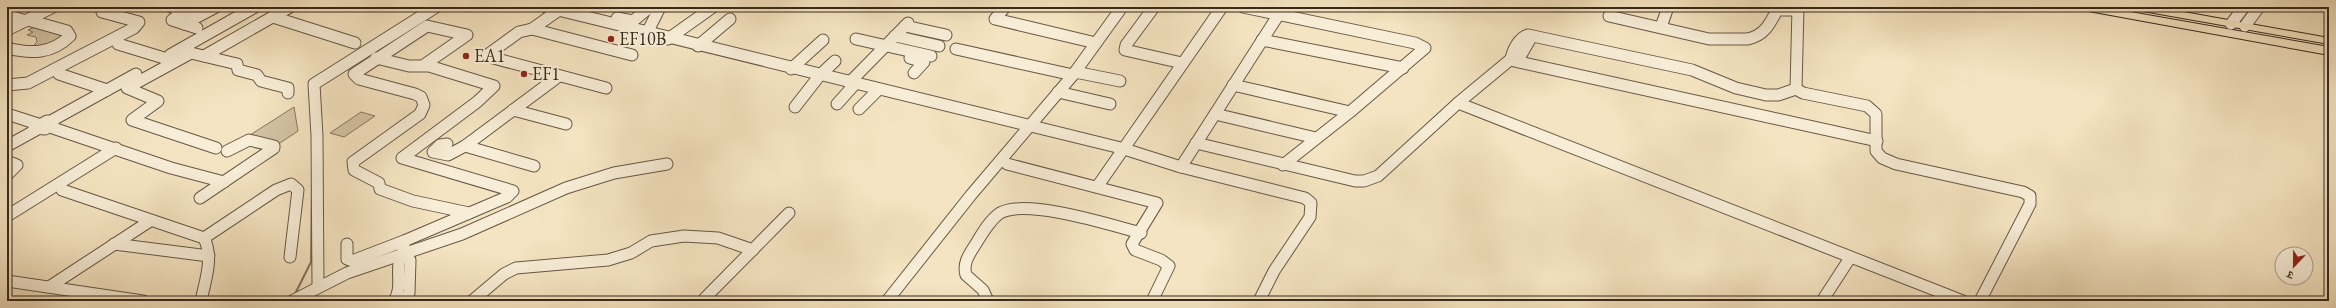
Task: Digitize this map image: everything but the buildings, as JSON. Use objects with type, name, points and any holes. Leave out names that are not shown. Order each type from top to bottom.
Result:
[{"type":"main road","points":[[2084,7],[2329,51]]},
{"type":"main road","points":[[2137,7],[2329,41]]},
{"type":"street","points":[[7,30],[53,7]]},
{"type":"street","points":[[7,85],[28,82],[134,28],[139,22],[102,12],[107,7]]},
{"type":"street","points":[[171,7],[202,14]]},
{"type":"street","points":[[184,24],[216,7]]},
{"type":"street","points":[[7,146],[37,127],[50,124],[107,90],[255,7]]},
{"type":"street","points":[[274,7],[288,9]]},
{"type":"street","points":[[318,287],[317,136],[314,84],[436,7]]},
{"type":"street","points":[[546,7],[561,8],[668,39],[852,84],[1030,125],[1124,149],[1181,167],[1305,198],[1311,203],[1310,217],[1274,271],[1259,301]]},
{"type":"street","points":[[573,7],[586,8],[633,21],[650,7]]},
{"type":"street","points":[[647,33],[660,7]]},
{"type":"street","points":[[668,39],[713,7]]},
{"type":"street","points":[[1005,7],[995,19],[1096,43]]},
{"type":"street","points":[[887,301],[971,194],[1074,74],[1122,7]]},
{"type":"street","points":[[1154,7],[1126,45],[1125,50],[1182,63]]},
{"type":"street","points":[[1097,188],[1222,7]]},
{"type":"street","points":[[1243,7],[1422,46],[1425,48],[1424,52],[1283,165]]},
{"type":"street","points":[[1661,27],[1668,7]]},
{"type":"street","points":[[2231,24],[2244,7]]},
{"type":"street","points":[[2245,26],[2259,7]]},
{"type":"street","points":[[561,8],[532,29],[518,32],[486,56],[606,88]]},
{"type":"street","points":[[204,56],[288,9]]},
{"type":"street","points":[[1609,16],[1714,40],[1750,39],[1767,29],[1777,10],[1797,9],[1796,33],[1798,63],[1796,89]]},
{"type":"street","points":[[185,11],[172,20],[197,28]]},
{"type":"street","points":[[1181,167],[1279,14]]},
{"type":"street","points":[[7,15],[67,31],[70,36],[55,46],[37,53],[24,53],[7,48]]},
{"type":"street","points":[[273,17],[311,28],[318,33],[355,43]]},
{"type":"street","points":[[698,46],[730,19]]},
{"type":"street","points":[[837,104],[852,84],[907,24],[946,35]]},
{"type":"street","points":[[424,65],[467,36],[427,26],[376,58],[354,74],[359,79],[415,94],[421,97],[424,105],[420,114],[353,162],[354,170],[358,174],[376,180],[380,183],[380,189],[391,194],[432,207],[469,213]]},
{"type":"street","points":[[532,29],[632,55]]},
{"type":"street","points":[[895,36],[939,46]]},
{"type":"street","points":[[1196,144],[1283,165],[1364,181],[1378,176],[1458,103],[1511,60],[1520,55],[1532,36],[1692,70],[1742,90],[1766,95],[1778,95],[1796,89],[1803,93],[1863,105],[1873,110],[1876,114],[1877,154],[1896,164],[2023,192],[2030,196],[2030,204],[1980,301]]},
{"type":"street","points":[[856,39],[924,62],[914,73]]},
{"type":"street","points":[[791,69],[823,40]]},
{"type":"street","points":[[1262,40],[1403,68]]},
{"type":"street","points":[[118,44],[164,58]]},
{"type":"street","points":[[883,49],[931,56]]},
{"type":"street","points":[[956,49],[1074,74],[1120,81]]},
{"type":"street","points":[[216,148],[132,120],[132,118],[158,101],[128,90],[127,88],[187,54],[193,53],[237,64],[239,70],[256,75],[261,81],[288,88],[288,93]]},
{"type":"street","points":[[294,300],[318,287],[404,250],[469,213],[507,197],[513,191],[509,188],[402,158],[477,102],[494,86],[424,65],[409,66],[376,58]]},
{"type":"street","points":[[1511,60],[1877,141]]},
{"type":"street","points":[[795,107],[820,76],[835,61]]},
{"type":"street","points":[[59,74],[107,90]]},
{"type":"street","points":[[447,144],[440,145],[433,152],[448,155],[465,146],[559,76]]},
{"type":"street","points":[[1234,85],[1350,112]]},
{"type":"street","points":[[859,109],[878,90]]},
{"type":"street","points":[[1058,92],[1110,104]]},
{"type":"street","points":[[1458,103],[1850,258],[1963,301]]},
{"type":"street","points":[[513,110],[566,124]]},
{"type":"street","points":[[7,114],[37,127]]},
{"type":"street","points":[[1214,114],[1316,138]]},
{"type":"street","points":[[50,124],[171,168],[224,182]]},
{"type":"street","points":[[200,198],[274,148],[274,146],[249,140],[227,151]]},
{"type":"street","points":[[465,146],[534,166]]},
{"type":"street","points":[[7,216],[116,148]]},
{"type":"street","points":[[7,161],[16,165],[7,175]]},
{"type":"street","points":[[347,244],[348,259],[352,261],[404,250],[470,231],[514,209],[590,178],[630,168],[667,164]]},
{"type":"street","points":[[1007,164],[1157,203],[1132,248],[1161,260],[1169,266],[1152,301]]},
{"type":"street","points":[[204,238],[276,190],[291,184],[298,190],[290,257]]},
{"type":"street","points":[[62,190],[204,238],[209,244],[209,256],[201,301]]},
{"type":"street","points":[[988,301],[985,293],[964,274],[963,270],[965,262],[995,219],[1010,209],[1039,210],[1141,233]]},
{"type":"street","points":[[705,298],[789,213]]},
{"type":"street","points":[[49,287],[150,221]]},
{"type":"street","points":[[472,301],[504,274],[516,268],[556,263],[589,263],[608,260],[631,252],[651,241],[684,236],[718,238],[753,250]]},
{"type":"street","points":[[114,244],[209,256]]},
{"type":"street","points":[[394,301],[398,295],[399,263],[404,250]]},
{"type":"street","points":[[404,250],[410,260],[409,293],[405,301]]},
{"type":"street","points":[[1822,301],[1850,258]]},
{"type":"street","points":[[7,281],[143,301]]},
{"type":"shaded area","points":[[39,25],[67,33],[51,47],[33,46],[37,42],[36,37],[27,35],[33,32],[28,30]]},
{"type":"shaded area","points":[[294,107],[298,131],[277,145],[250,135]]},
{"type":"shaded area","points":[[361,112],[375,116],[344,137],[330,133]]},
{"type":"waterway","points":[[295,294],[311,262],[312,181]]},
{"type":"place","name":"EF10B","points":[[611,39]]},
{"type":"place","name":"EA1","points":[[466,56]]},
{"type":"place","name":"EF1","points":[[524,74]]}]
